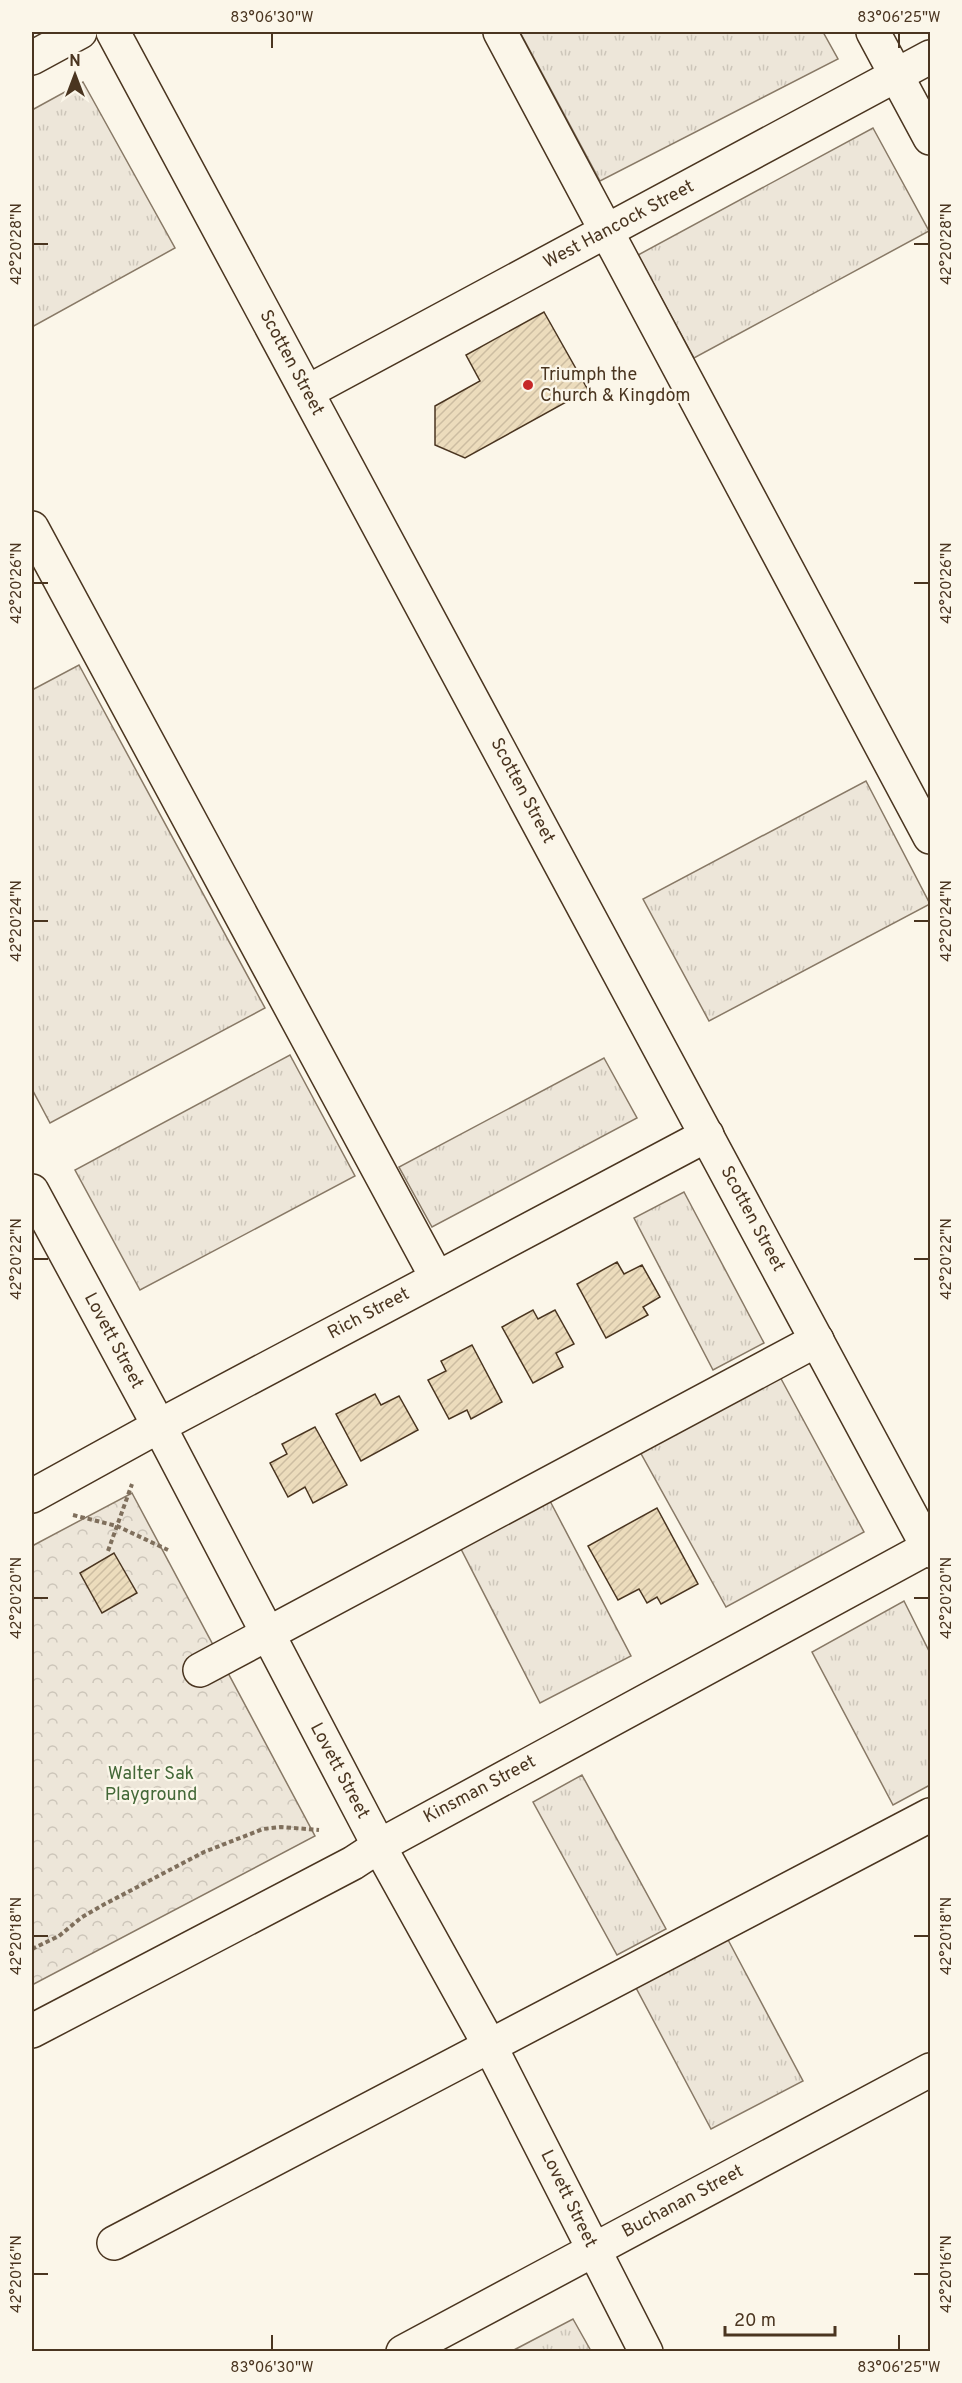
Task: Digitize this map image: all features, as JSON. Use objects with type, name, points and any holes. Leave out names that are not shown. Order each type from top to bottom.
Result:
[{"type":"street","points":[[32,58],[80,32]]},
{"type":"street","name":"Scotten Street","points":[[113,32],[929,1549]]},
{"type":"street","points":[[500,32],[930,837]]},
{"type":"street","points":[[873,32],[930,138]]},
{"type":"street","name":"West Hancock Street","points":[[307,393],[930,57]]},
{"type":"street","points":[[32,528],[437,1278]]},
{"type":"street","name":"Rich Street","points":[[32,1496],[159,1426],[707,1135]]},
{"type":"street","name":"Lovett Street","points":[[32,1191],[159,1426],[379,1846],[490,2046],[646,2352]]},
{"type":"street","points":[[200,1670],[817,1340]]},
{"type":"street","name":"Kinsman Street","points":[[32,2031],[353,1863],[379,1846],[929,1549]]},
{"type":"street","points":[[114,2243],[930,1815]]},
{"type":"street","name":"Buchanan Street","points":[[403,2352],[930,2070]]},
{"type":"path","points":[[108,1551],[132,1484]]},
{"type":"path","points":[[73,1515],[117,1526],[168,1550]]},
{"type":"path","points":[[32,1948],[59,1936],[82,1917],[103,1905],[204,1852],[263,1829],[281,1827],[319,1830]]},
{"type":"green space","points":[[520,32],[823,32],[838,59],[600,181]]},
{"type":"green space","points":[[83,82],[175,248],[32,327],[32,110]]},
{"type":"green space","points":[[873,128],[929,231],[694,358],[638,255]]},
{"type":"green space","points":[[79,665],[265,1008],[50,1123],[32,1089],[32,690]]},
{"type":"green space","points":[[866,781],[930,904],[709,1021],[643,899]]},
{"type":"green space","points":[[290,1055],[355,1176],[140,1290],[75,1170]]},
{"type":"green space","points":[[604,1058],[637,1118],[432,1227],[399,1167]]},
{"type":"green space","points":[[684,1192],[764,1343],[713,1370],[634,1218]]},
{"type":"green space","points":[[779,1375],[864,1532],[726,1607],[639,1450]]},
{"type":"green space","name":"Walter Sak Playground","points":[[132,1493],[315,1836],[32,1985],[32,1546]]},
{"type":"green space","points":[[550,1501],[631,1656],[540,1703],[460,1547]]},
{"type":"green space","points":[[904,1601],[930,1653],[930,1785],[893,1805],[812,1652]]},
{"type":"green space","points":[[582,1775],[666,1929],[617,1955],[533,1802]]},
{"type":"green space","points":[[726,1936],[803,2081],[711,2129],[634,1984]]},
{"type":"green space","points":[[573,2319],[591,2351],[512,2351]]},
{"type":"building","name":"Triumph the Church & Kingdom","points":[[544,312],[588,390],[465,458],[435,445],[435,406],[480,381],[466,355]]},
{"type":"building","points":[[617,1262],[624,1274],[642,1265],[660,1297],[643,1307],[648,1315],[606,1338],[577,1284]]},
{"type":"building","points":[[533,1310],[538,1319],[555,1310],[574,1344],[556,1353],[563,1367],[533,1383],[502,1327]]},
{"type":"building","points":[[472,1345],[502,1402],[471,1419],[467,1410],[449,1419],[428,1380],[446,1371],[441,1361]]},
{"type":"building","points":[[375,1394],[381,1405],[399,1396],[418,1430],[361,1461],[336,1414]]},
{"type":"building","points":[[315,1427],[347,1485],[313,1503],[305,1487],[288,1497],[270,1463],[287,1454],[282,1444]]},
{"type":"building","points":[[657,1508],[698,1584],[661,1604],[657,1597],[647,1603],[639,1589],[618,1600],[588,1546]]},
{"type":"building","points":[[114,1553],[137,1593],[102,1613],[80,1573]]},
{"type":"place","name":"Triumph the Church & Kingdom","points":[[528,385]]}]
